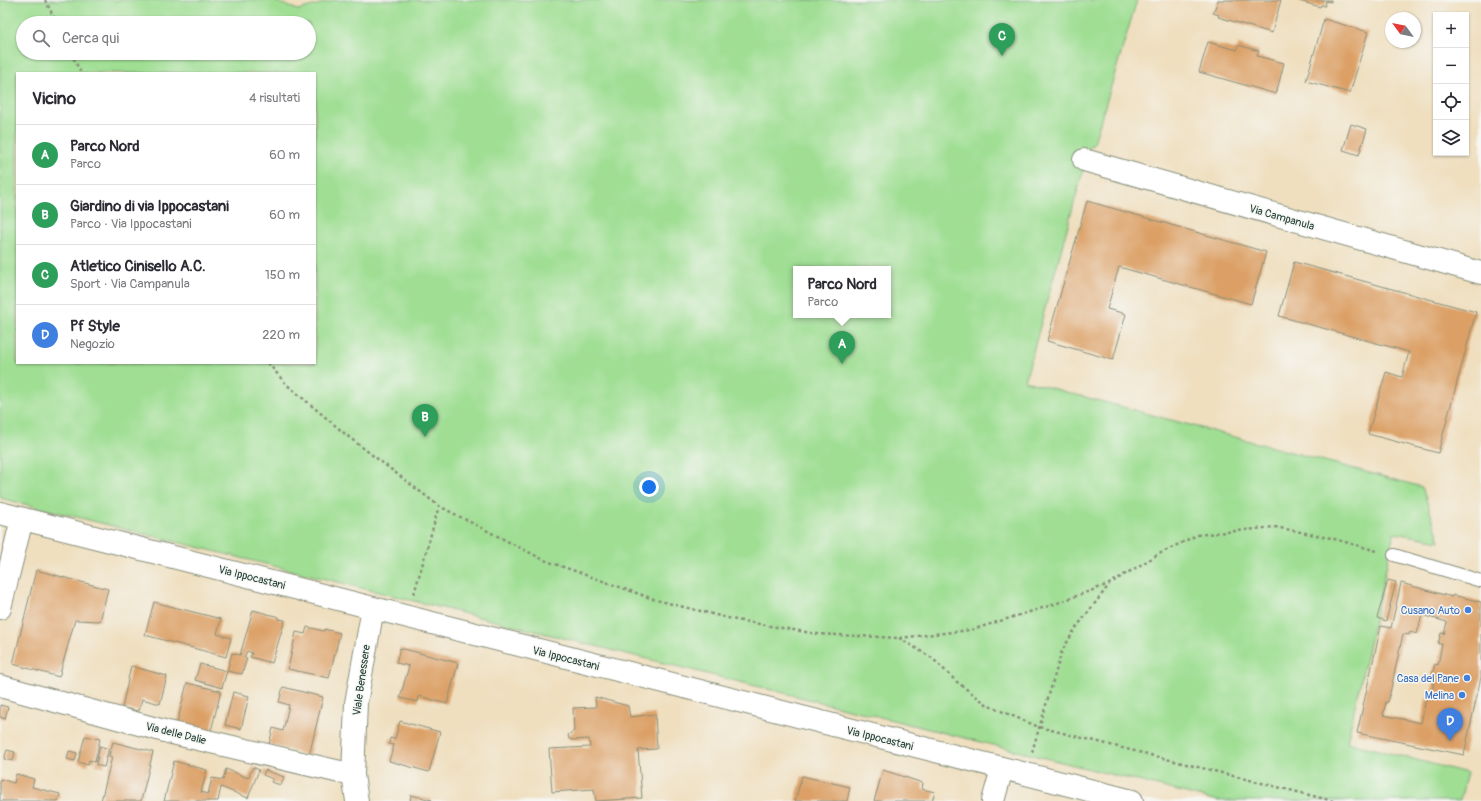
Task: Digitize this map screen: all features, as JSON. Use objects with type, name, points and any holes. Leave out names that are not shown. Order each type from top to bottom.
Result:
[{"type":"street","name":"Via Campanula","points":[[1084,160],[1481,273]]},
{"type":"street","name":"Via Ippocastani","points":[[0,513],[1132,801]]},
{"type":"street","points":[[0,608],[22,519]]},
{"type":"street","name":"Viale Benessere","points":[[357,801],[353,775],[356,703],[373,608]]},
{"type":"street","name":"Via delle Dalie","points":[[0,686],[168,732],[353,775]]},
{"type":"street","points":[[993,801],[1002,769]]},
{"type":"lane","points":[[1394,555],[1481,581]]},
{"type":"path","points":[[45,0],[53,16]]},
{"type":"path","points":[[74,60],[80,72]]},
{"type":"path","points":[[269,364],[286,384],[350,438],[439,506],[544,560],[656,600],[736,620],[817,634],[899,638],[971,630],[1052,605],[1109,584],[1157,555],[1197,535],[1275,527],[1331,538],[1394,555]]},
{"type":"path","points":[[408,617],[439,506]]},
{"type":"path","points":[[1027,774],[1062,651],[1074,628],[1109,584]]},
{"type":"path","points":[[899,638],[932,658],[957,682],[989,706],[1039,728],[1333,801]]},
{"type":"green space","points":[[0,0],[272,0],[298,10],[335,0],[1137,0],[1093,146],[1090,145],[1025,381],[1422,487],[1440,541],[1394,533],[1347,742],[1467,773],[1460,801],[1218,801],[0,498]]},
{"type":"building","points":[[1218,0],[1281,0],[1272,33],[1218,17],[1219,15],[1213,13]]},
{"type":"building","points":[[1296,0],[1331,0],[1331,2],[1326,1],[1325,6],[1321,5],[1320,7]]},
{"type":"building","points":[[1324,19],[1368,32],[1350,93],[1306,81]]},
{"type":"building","points":[[1208,42],[1237,50],[1238,45],[1259,51],[1257,56],[1284,63],[1276,94],[1199,72]]},
{"type":"building","points":[[1351,124],[1367,129],[1359,155],[1343,150]]},
{"type":"building","points":[[1087,201],[1266,252],[1251,304],[1119,267],[1107,309],[1126,314],[1113,360],[1047,341]]},
{"type":"building","points":[[1294,262],[1476,312],[1438,453],[1368,434],[1386,372],[1402,377],[1409,352],[1279,316]]},
{"type":"building","points":[[36,570],[108,589],[100,621],[75,620],[59,677],[13,664]]},
{"type":"building","points":[[1388,580],[1396,582],[1386,621],[1377,618]]},
{"type":"building","points":[[1401,583],[1452,597],[1453,595],[1481,602],[1481,677],[1464,755],[1357,733],[1381,626],[1391,628]],"holes":[[[1422,615],[1447,622],[1444,634],[1441,633],[1438,644],[1442,644],[1438,665],[1435,664],[1432,675],[1435,676],[1430,700],[1426,699],[1421,723],[1383,715],[1386,702],[1388,702],[1403,634],[1409,635],[1410,632],[1417,634]]]},
{"type":"building","points":[[154,602],[221,619],[217,634],[231,638],[226,657],[145,635]]},
{"type":"building","points":[[253,610],[285,620],[272,663],[250,657],[252,653],[247,651],[244,658],[247,658],[242,674],[227,671],[232,653],[240,655]]},
{"type":"building","points":[[307,627],[340,633],[329,678],[288,669],[296,632],[305,634]]},
{"type":"building","points":[[400,648],[458,663],[447,704],[419,696],[418,702],[400,698],[409,666],[396,663]]},
{"type":"building","points":[[200,664],[227,671],[222,688],[195,680]]},
{"type":"building","points":[[131,666],[167,676],[160,704],[142,699],[139,711],[122,708]]},
{"type":"building","points":[[187,683],[221,691],[211,731],[177,723]]},
{"type":"building","points":[[283,687],[323,697],[309,756],[269,744],[273,728],[283,731],[289,705],[279,702]]},
{"type":"building","points":[[233,692],[249,696],[241,729],[225,725]]},
{"type":"building","points":[[595,697],[628,706],[630,717],[655,714],[657,749],[638,750],[642,798],[596,801],[594,789],[552,792],[549,749],[590,747],[589,739],[573,740],[569,739],[568,735],[574,731],[573,708],[596,707]]},
{"type":"building","points":[[0,705],[8,707],[5,719],[0,717]]},
{"type":"building","points":[[400,721],[440,732],[429,772],[389,761],[394,745],[389,744],[390,738],[395,739]]},
{"type":"building","points":[[85,736],[100,739],[95,762],[89,760],[88,765],[78,762]]},
{"type":"building","points":[[113,742],[153,752],[141,801],[101,801],[112,757],[109,756]]},
{"type":"building","points":[[100,746],[109,749],[104,767],[96,765]]},
{"type":"building","points":[[7,750],[15,752],[13,761],[4,759]]},
{"type":"building","points":[[69,751],[77,753],[75,761],[67,759]]},
{"type":"building","points":[[174,761],[207,770],[201,792],[208,794],[212,778],[223,780],[226,769],[248,778],[253,767],[259,770],[248,798],[221,787],[218,801],[164,801]]},
{"type":"building","points":[[265,770],[284,777],[281,785],[271,782],[273,779],[263,775]]},
{"type":"building","points":[[883,770],[923,783],[922,789],[935,792],[932,801],[874,801]]},
{"type":"building","points":[[16,774],[34,779],[32,787],[60,794],[58,801],[0,801],[0,779],[14,783]]},
{"type":"building","points":[[802,776],[850,787],[847,801],[795,801]]},
{"type":"building","points":[[411,795],[432,800],[432,801],[410,801]]},
{"type":"place","name":"Atletico Cinisello A.C.","points":[[1002,56]]},
{"type":"place","name":"Parco Nord","points":[[842,364]]},
{"type":"place","name":"Giardino di via Ippocastani","points":[[425,437]]},
{"type":"place","name":"Cusano Auto","points":[[1468,610]]},
{"type":"place","name":"Casa del Pane","points":[[1467,678]]},
{"type":"place","name":"Melina","points":[[1462,695]]},
{"type":"place","name":"Pf Style","points":[[1450,741]]}]
